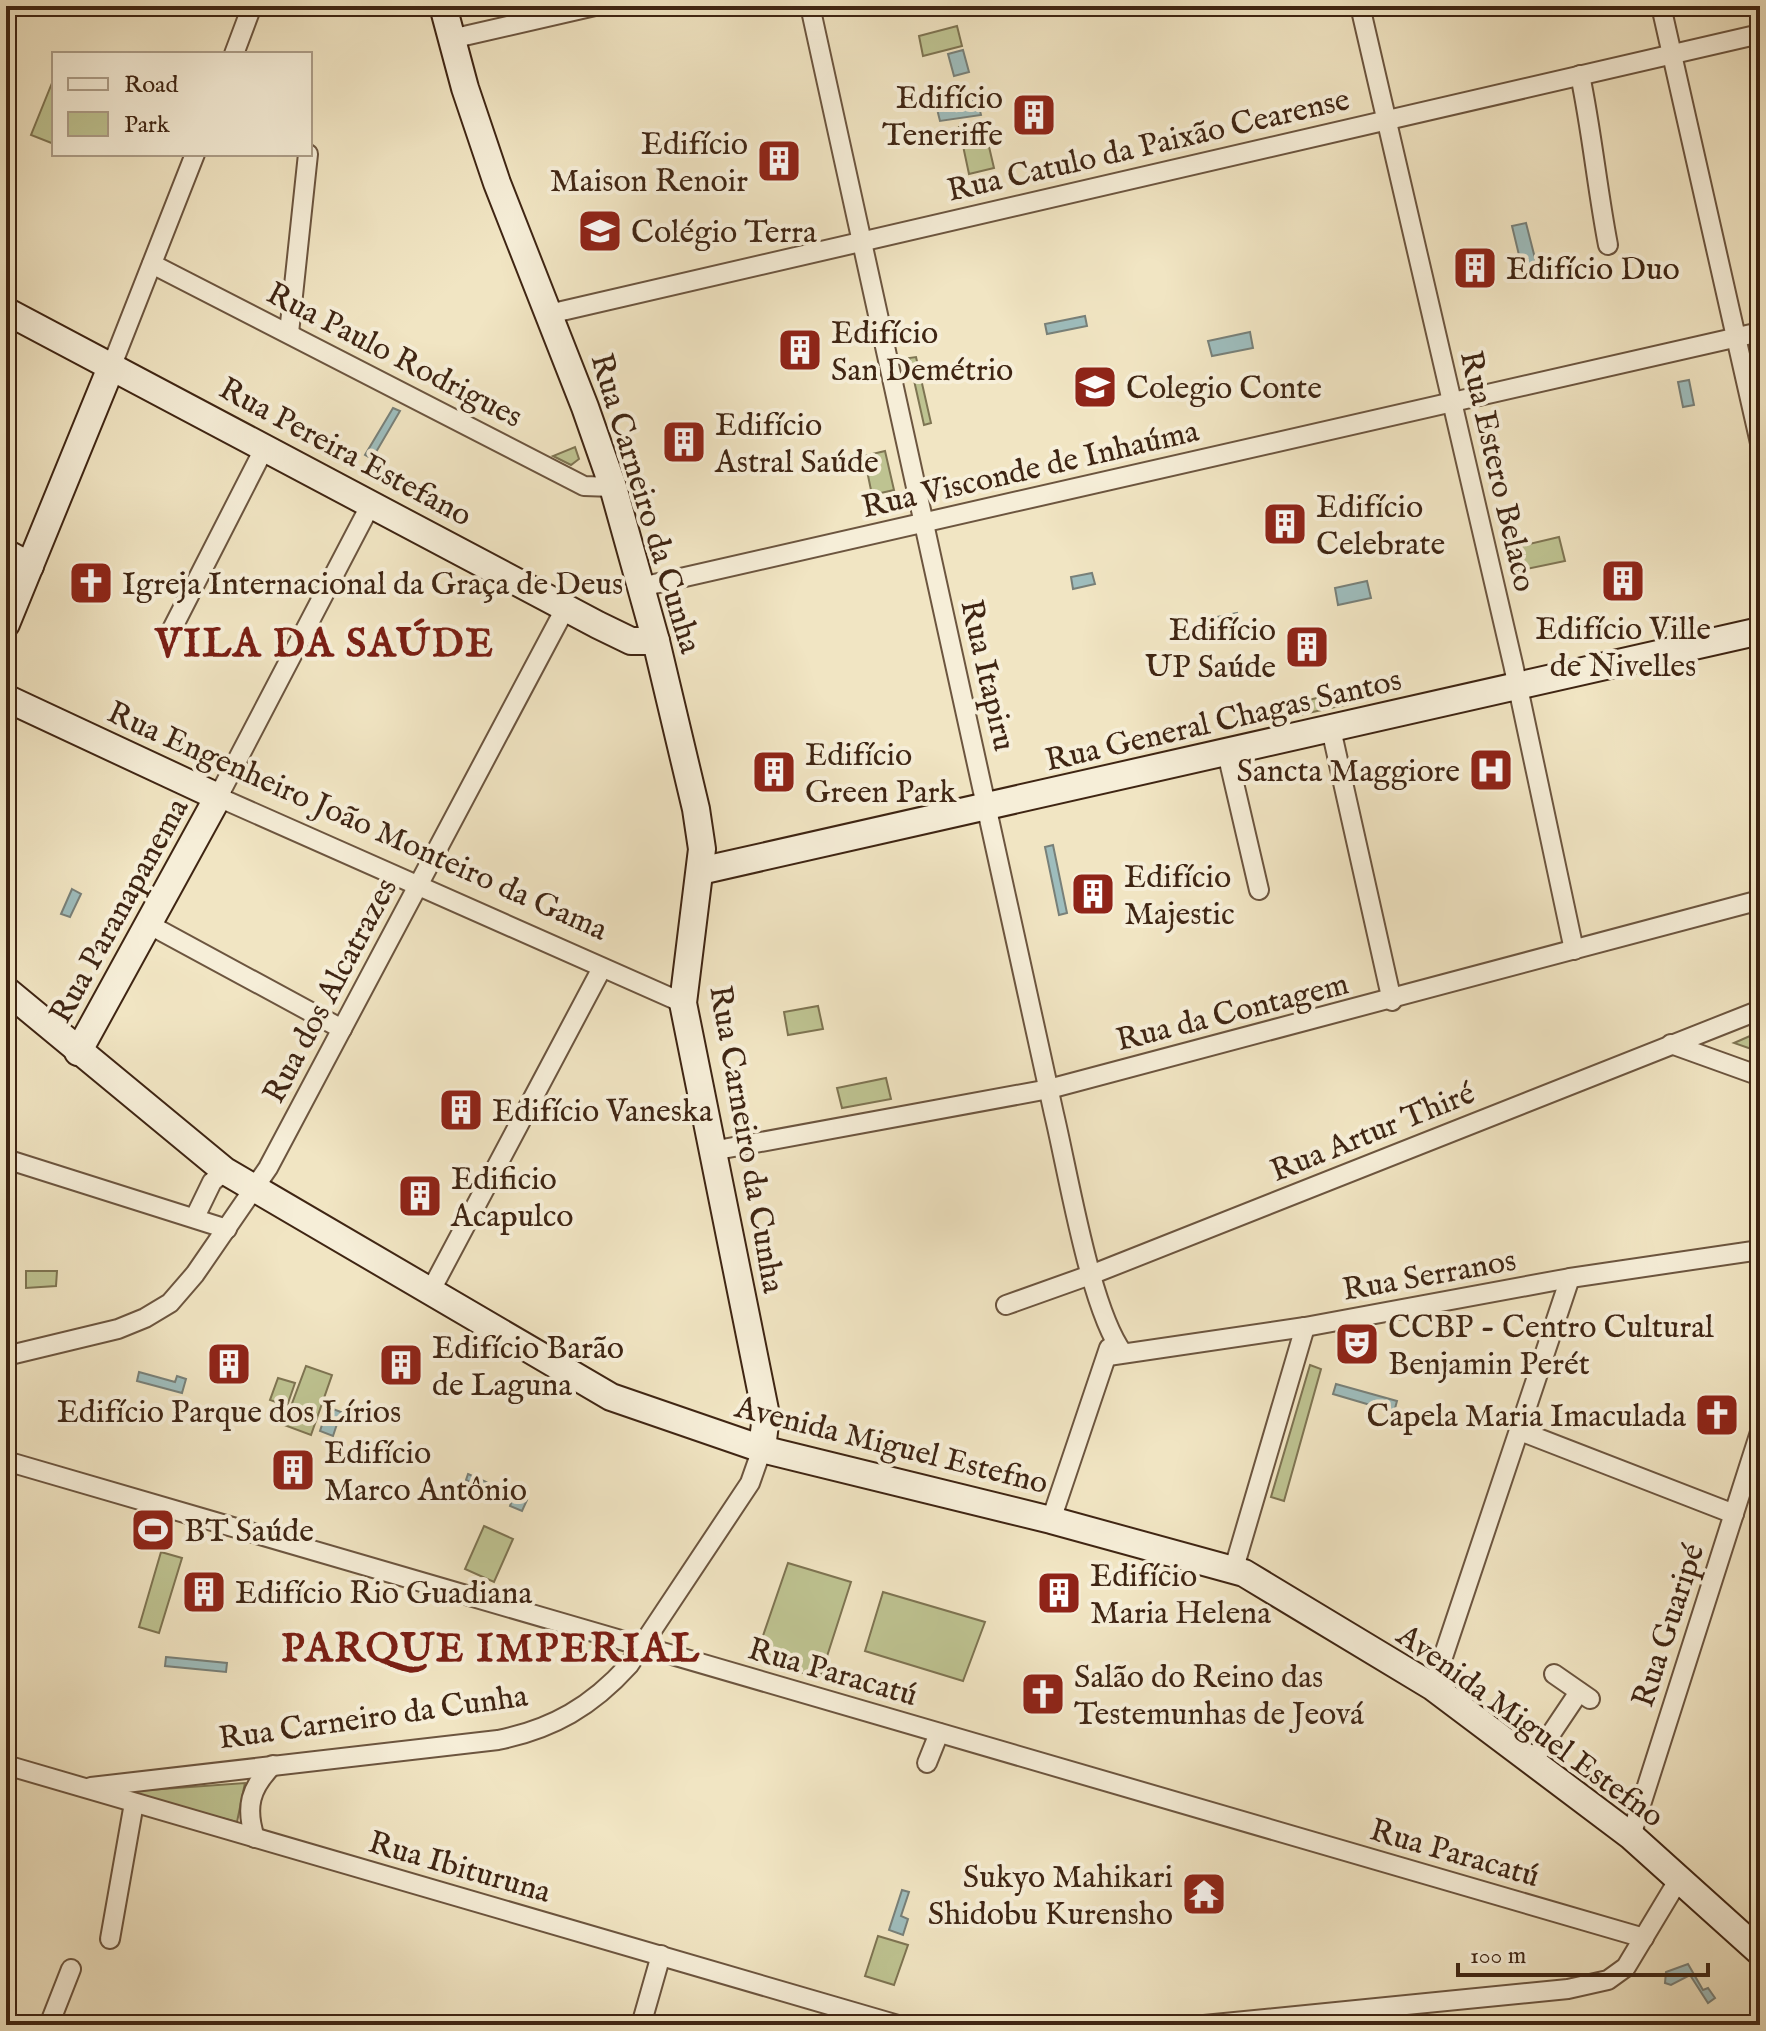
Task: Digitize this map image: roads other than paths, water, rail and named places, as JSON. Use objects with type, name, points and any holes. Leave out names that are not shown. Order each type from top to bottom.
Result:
[{"type":"street","points":[[235,52],[252,6]]},
{"type":"street","name":"Rua Carneiro da Cunha","points":[[85,1788],[527,1734],[574,1714],[594,1701],[629,1665],[750,1483],[762,1449],[766,1415],[683,1003],[702,849],[696,809],[656,641],[613,487],[497,183],[443,6]]},
{"type":"street","points":[[451,39],[595,6]]},
{"type":"street","name":"Rua Itapiru","points":[[810,6],[1049,1089],[1115,1355]]},
{"type":"street","name":"Rua Estero Belaco","points":[[1360,6],[1518,686],[1574,950]]},
{"type":"street","points":[[1661,6],[1760,443]]},
{"type":"street","name":"Rua Catulo da Paixão Cearense","points":[[549,314],[1760,34]]},
{"type":"street","points":[[1580,75],[1595,148],[1595,178],[1608,245]]},
{"type":"street","points":[[6,624],[194,156]]},
{"type":"street","points":[[289,333],[308,156]]},
{"type":"street","name":"Rua Paulo Rodrigues","points":[[152,264],[584,486],[613,487]]},
{"type":"street","name":"Rua Pereira Estefano","points":[[6,311],[631,641],[656,641]]},
{"type":"street","name":"Rua Visconde de Inhaúma","points":[[641,587],[1760,332]]},
{"type":"street","points":[[170,633],[265,447]]},
{"type":"street","name":"Rua Paranapanema","points":[[78,1052],[150,925],[372,502]]},
{"type":"street","points":[[6,553],[30,566]]},
{"type":"street","name":"Rua dos Alcatrazes","points":[[6,1356],[118,1329],[145,1318],[170,1303],[227,1229],[254,1189],[342,1029],[566,607]]},
{"type":"street","name":"Rua General Chagas Santos","points":[[700,871],[1760,631]]},
{"type":"street","name":"Rua Engenheiro João Monteiro da Gama","points":[[6,698],[218,797],[683,1003]]},
{"type":"street","points":[[1331,729],[1392,1001]]},
{"type":"street","points":[[1227,753],[1259,890]]},
{"type":"street","name":"Rua da Contagem","points":[[712,1151],[1049,1089],[1392,1001],[1760,900]]},
{"type":"street","points":[[150,925],[342,1029]]},
{"type":"street","points":[[430,1292],[602,968]]},
{"type":"street","name":"Avenida Miguel Estefno","points":[[6,990],[225,1171],[611,1397],[762,1449],[1234,1568],[1433,1687],[1631,1836],[1760,1952]]},
{"type":"street","name":"Rua Artur Thiré","points":[[1006,1305],[1093,1274],[1760,1010]]},
{"type":"street","points":[[1671,1044],[1760,1076]]},
{"type":"street","points":[[6,1159],[227,1229]]},
{"type":"street","points":[[195,1217],[212,1182],[225,1171]]},
{"type":"street","name":"Rua Serranos","points":[[1115,1355],[1305,1327],[1570,1278],[1760,1250]]},
{"type":"street","points":[[1433,1687],[1570,1278]]},
{"type":"street","points":[[1234,1568],[1305,1327]]},
{"type":"street","points":[[1051,1520],[1115,1355]]},
{"type":"street","points":[[1520,1431],[1734,1514]]},
{"type":"street","name":"Rua Guaripé","points":[[1631,1836],[1760,1432]]},
{"type":"street","name":"Rua Paracatú","points":[[6,1461],[1644,1938]]},
{"type":"street","points":[[1532,1762],[1584,1695],[1554,1674]]},
{"type":"street","points":[[927,1763],[939,1733]]},
{"type":"street","name":"Rua Ibituruna","points":[[6,1765],[898,2025]]},
{"type":"street","points":[[255,1838],[248,1815],[250,1798],[273,1765]]},
{"type":"street","points":[[110,1939],[134,1803]]},
{"type":"street","points":[[1204,2025],[1580,1987],[1608,1980],[1626,1967],[1679,1879]]},
{"type":"street","points":[[641,2025],[661,1955]]},
{"type":"street","points":[[49,2025],[71,1969]]},
{"type":"water","points":[[963,50],[969,72],[954,76],[948,54]]},
{"type":"water","points":[[977,99],[981,115],[940,121],[937,109]]},
{"type":"water","points":[[1526,223],[1538,270],[1518,275],[1513,257],[1519,255],[1512,226]]},
{"type":"water","points":[[1085,316],[1087,326],[1047,334],[1045,324]]},
{"type":"water","points":[[1250,332],[1253,348],[1212,356],[1208,341]]},
{"type":"water","points":[[1689,380],[1694,405],[1683,407],[1678,382]]},
{"type":"water","points":[[393,408],[400,411],[372,459],[365,455]]},
{"type":"water","points":[[1092,573],[1095,584],[1073,589],[1071,577]]},
{"type":"water","points":[[1367,581],[1371,598],[1338,605],[1335,588]]},
{"type":"water","points":[[1237,613],[1238,621],[1220,625],[1220,631],[1210,633],[1207,619]]},
{"type":"water","points":[[1053,845],[1067,913],[1059,915],[1045,847]]},
{"type":"water","points":[[72,889],[81,894],[70,917],[61,914]]},
{"type":"water","points":[[139,1372],[175,1382],[177,1376],[186,1379],[182,1393],[137,1381]]},
{"type":"water","points":[[1336,1384],[1397,1401],[1394,1412],[1333,1394]]},
{"type":"water","points":[[328,1407],[341,1412],[333,1436],[320,1431]]},
{"type":"water","points":[[468,1474],[527,1500],[522,1511],[510,1506],[512,1500],[466,1480]]},
{"type":"water","points":[[166,1657],[227,1663],[226,1672],[165,1666]]},
{"type":"water","points":[[902,1890],[909,1892],[901,1916],[908,1919],[903,1935],[889,1930]]},
{"type":"water","points":[[1688,1964],[1703,1990],[1708,1988],[1715,1998],[1708,2003],[1690,1975],[1671,1985],[1665,1983],[1666,1972]]},
{"type":"place","name":"Edifício Teneriffe","points":[[1034,115]]},
{"type":"place","name":"Edifício Maison Renoir","points":[[779,161]]},
{"type":"place","name":"Colégio Terra","points":[[600,231]]},
{"type":"place","name":"Edifício Duo","points":[[1475,268]]},
{"type":"place","name":"Edifício San Demétrio","points":[[800,350]]},
{"type":"place","name":"Colegio Conte","points":[[1095,387]]},
{"type":"place","name":"Edifício Astral Saúde","points":[[684,442]]},
{"type":"place","name":"Edifício Celebrate","points":[[1285,524]]},
{"type":"place","name":"Edifício Ville de Nivelles","points":[[1623,581]]},
{"type":"place","name":"Igreja Internacional da Graça de Deus","points":[[91,583]]},
{"type":"place","name":"Edifício UP Saúde","points":[[1307,647]]},
{"type":"place","name":"Sancta Maggiore","points":[[1491,770]]},
{"type":"place","name":"Edifício Green Park","points":[[774,772]]},
{"type":"place","name":"Edifício Majestic","points":[[1093,894]]},
{"type":"place","name":"Edifício Vaneska","points":[[461,1110]]},
{"type":"place","name":"Edificio Acapulco","points":[[420,1196]]},
{"type":"place","name":"CCBP - Centro Cultural Benjamin Perét","points":[[1357,1344]]},
{"type":"place","name":"Edifício Parque dos Lírios","points":[[229,1364]]},
{"type":"place","name":"Edifício Barão de Laguna","points":[[401,1365]]},
{"type":"place","name":"Capela Maria Imaculada","points":[[1717,1415]]},
{"type":"place","name":"Edifício Marco Antônio","points":[[293,1470]]},
{"type":"place","name":"BT Saúde","points":[[153,1530]]},
{"type":"place","name":"Edifício Rio Guadiana","points":[[204,1592]]},
{"type":"place","name":"Edifício Maria Helena","points":[[1059,1593]]},
{"type":"place","name":"Salão do Reino das Testemunhas de Jeová","points":[[1043,1694]]},
{"type":"place","name":"Sukyo Mahikari Shidobu Kurensho","points":[[1204,1894]]},
{"type":"district","name":"VILA DA SAÚDE","points":[[325,642]]},
{"type":"district","name":"PARQUE IMPERIAL","points":[[491,1647]]}]
